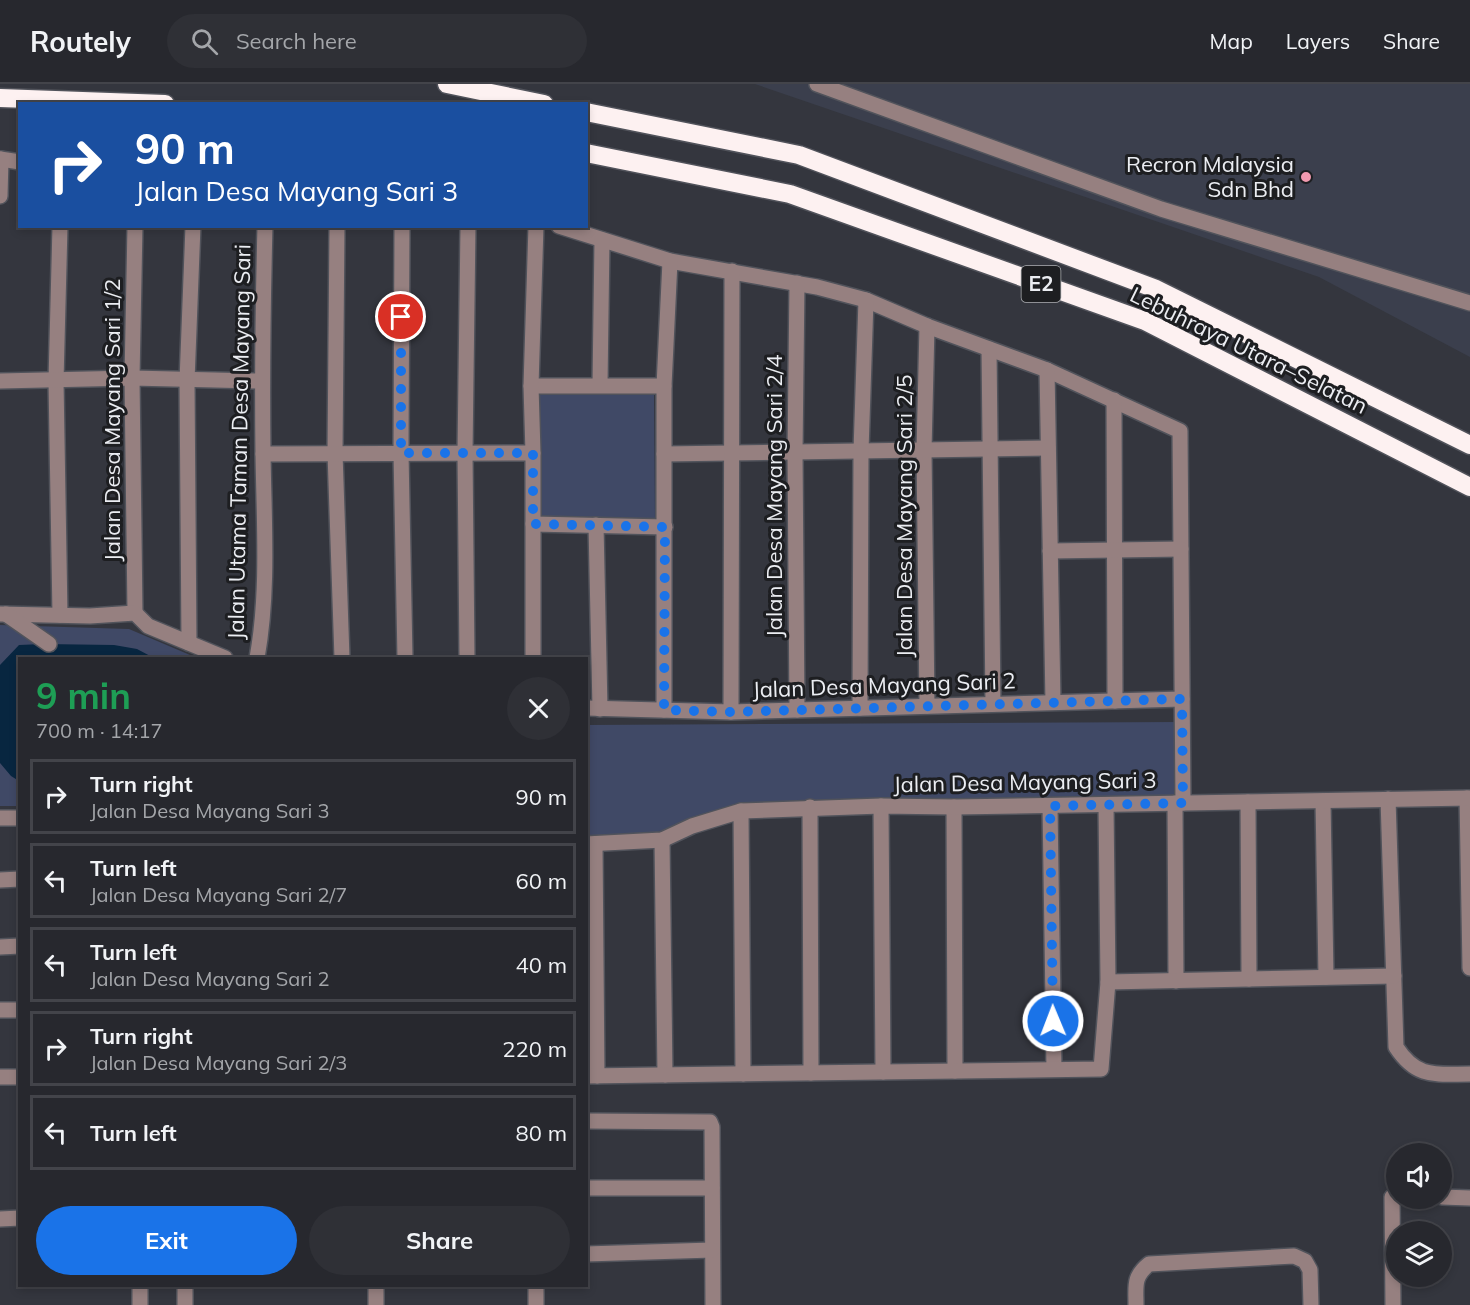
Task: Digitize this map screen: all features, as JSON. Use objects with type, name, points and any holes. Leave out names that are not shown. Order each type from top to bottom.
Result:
[{"type":"highway","points":[[447,84],[534,102]]},
{"type":"highway","points":[[0,98],[110,102]]},
{"type":"highway","name":"Lebuhraya Utara–Selatan","points":[[588,112],[800,155],[1156,289],[1470,446]]},
{"type":"highway","name":"Lebuhraya Utara–Selatan","points":[[588,153],[790,194],[1145,321],[1470,488]]},
{"type":"street","points":[[818,84],[1161,209],[1470,303]]},
{"type":"street","points":[[0,196],[1,159],[18,162]]},
{"type":"street","points":[[60,228],[56,381],[60,615]]},
{"type":"street","name":"Jalan Desa Mayang Sari 1/2","points":[[135,228],[132,378],[135,614]]},
{"type":"street","points":[[189,643],[187,381],[193,228]]},
{"type":"street","name":"Jalan Utama Taman Desa Mayang Sari","points":[[258,657],[263,627],[261,381],[265,228]]},
{"type":"street","points":[[337,228],[335,453],[342,657]]},
{"type":"street","points":[[402,228],[401,453],[405,657]]},
{"type":"street","points":[[467,657],[465,453],[468,228]]},
{"type":"street","points":[[532,657],[531,386],[536,228]]},
{"type":"street","points":[[565,228],[670,261],[797,283],[866,300],[927,326],[1047,370],[1180,431],[1182,699],[1176,981]]},
{"type":"street","points":[[600,385],[602,240]]},
{"type":"street","points":[[664,710],[664,386],[670,261]]},
{"type":"street","points":[[731,712],[732,271]]},
{"type":"street","name":"Jalan Desa Mayang Sari 2/4","points":[[797,283],[795,452],[797,710]]},
{"type":"street","points":[[860,708],[861,451],[866,300]]},
{"type":"street","name":"Jalan Desa Mayang Sari 2/5","points":[[927,326],[924,450],[927,706]]},
{"type":"street","points":[[989,349],[993,704]]},
{"type":"street","points":[[1047,370],[1053,702]]},
{"type":"street","points":[[0,381],[132,378],[261,381]]},
{"type":"street","points":[[531,386],[664,386]]},
{"type":"street","points":[[1114,400],[1115,701]]},
{"type":"street","points":[[664,454],[1048,448]]},
{"type":"street","points":[[263,453],[533,453]]},
{"type":"street","points":[[533,524],[665,527]]},
{"type":"street","points":[[593,709],[597,525]]},
{"type":"street","points":[[1050,551],[1181,549]]},
{"type":"street","points":[[3,614],[90,616],[135,614],[148,626],[223,657]]},
{"type":"street","points":[[3,614],[49,644]]},
{"type":"street","name":"Jalan Desa Mayang Sari 2","points":[[593,709],[731,712],[1182,699]]},
{"type":"street","points":[[1469,798],[1470,968]]},
{"type":"street","name":"Jalan Desa Mayang Sari 3","points":[[591,844],[662,840],[692,826],[741,811],[810,807],[1050,806],[1469,798]]},
{"type":"street","points":[[1388,799],[1396,1047],[1406,1062],[1426,1074],[1470,1074]]},
{"type":"street","points":[[1323,801],[1326,977]]},
{"type":"street","points":[[1248,802],[1249,979]]},
{"type":"street","points":[[591,844],[592,1076],[1101,1069],[1107,982],[1106,805]]},
{"type":"street","points":[[881,806],[883,1072]]},
{"type":"street","points":[[1050,806],[1054,1069]]},
{"type":"street","points":[[810,807],[811,1073]]},
{"type":"street","points":[[954,807],[955,1071]]},
{"type":"street","points":[[741,811],[743,1074]]},
{"type":"street","points":[[0,818],[18,818]]},
{"type":"street","points":[[662,840],[665,1075]]},
{"type":"street","points":[[0,880],[18,879]]},
{"type":"street","points":[[0,946],[18,946]]},
{"type":"street","points":[[1107,982],[1394,976]]},
{"type":"street","points":[[0,1010],[18,1010]]},
{"type":"street","points":[[0,1077],[18,1077]]},
{"type":"street","points":[[588,1121],[710,1122],[712,1127],[713,1305]]},
{"type":"street","points":[[588,1188],[712,1188]]},
{"type":"street","points":[[1452,1197],[1470,1198]]},
{"type":"street","points":[[1392,1209],[1393,1305]]},
{"type":"street","points":[[0,1219],[18,1218]]},
{"type":"street","points":[[588,1254],[712,1250]]},
{"type":"street","points":[[1136,1305],[1136,1279],[1140,1271],[1149,1264],[1294,1256],[1305,1261],[1310,1270],[1311,1305]]},
{"type":"street","points":[[140,1287],[140,1305]]},
{"type":"street","points":[[185,1287],[185,1305]]},
{"type":"street","points":[[376,1287],[376,1305]]},
{"type":"street","points":[[536,1287],[536,1305]]},
{"type":"shaded area","name":"Recron Malaysia Sdn Bhd","points":[[755,84],[1470,84],[1470,357],[1319,277]]},
{"type":"shaded area","points":[[540,394],[654,394],[655,520],[540,516]]},
{"type":"shaded area","points":[[0,625],[129,629],[195,657],[18,657],[18,806],[0,806]]},
{"type":"shaded area","points":[[19,645],[114,645],[137,649],[152,657],[18,657],[18,780],[0,763],[0,665]]},
{"type":"shaded area","points":[[1183,722],[1185,808],[751,811],[661,844],[588,846],[588,725]]},
{"type":"place","name":"Recron Malaysia Sdn Bhd","points":[[1306,177]]},
{"type":"route","points":[[401,317],[401,453],[533,453],[533,524],[665,527],[664,710],[731,712],[1182,699],[1183,803],[1050,806],[1053,1021]]}]
